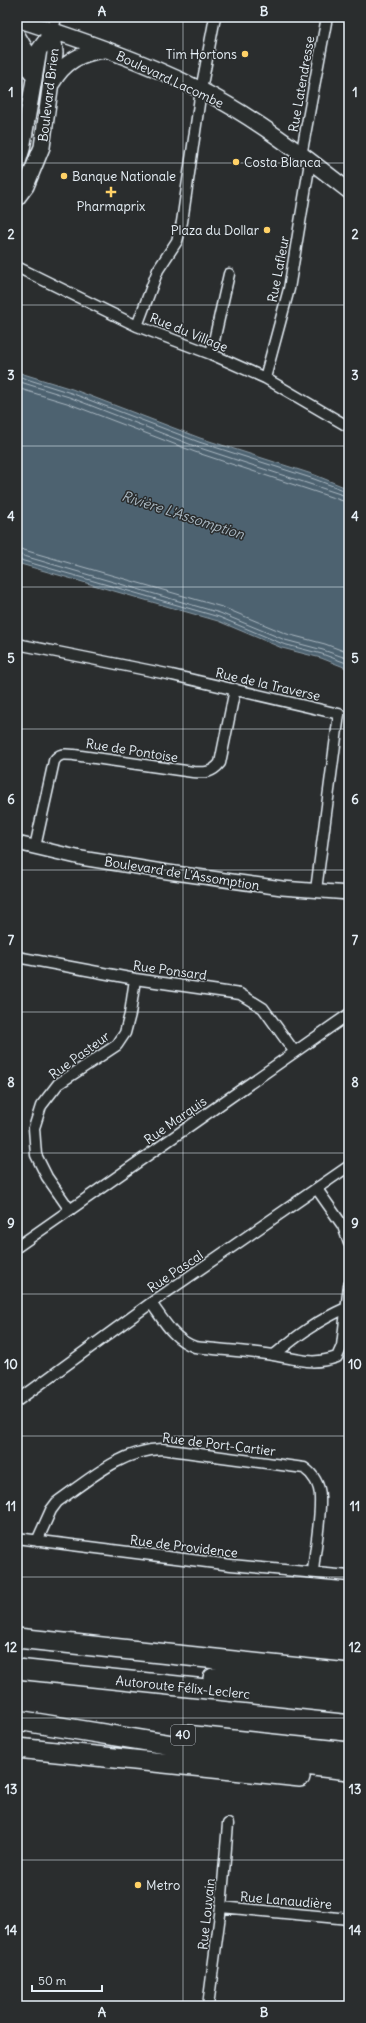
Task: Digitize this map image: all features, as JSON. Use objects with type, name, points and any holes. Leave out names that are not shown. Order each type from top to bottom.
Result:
[{"type":"highway","points":[[17,1638],[349,1673]]},
{"type":"highway","name":"Autoroute Félix-Leclerc","points":[[17,1669],[349,1704]]},
{"type":"highway","points":[[73,1675],[261,1680],[349,1687]]},
{"type":"highway","points":[[17,1719],[278,1762],[349,1770]]},
{"type":"highway","name":"40","points":[[17,1719],[349,1752]]},
{"type":"highway","points":[[19,1749],[349,1782]]},
{"type":"main road","name":"Boulevard Lacombe","points":[[17,19],[55,24],[107,50],[201,90],[258,125],[349,192]]},
{"type":"main road","name":"Boulevard Brien","points":[[17,165],[22,149],[39,50],[55,24]]},
{"type":"main road","name":"Boulevard Brien","points":[[17,198],[26,186],[42,147],[55,53],[55,24]]},
{"type":"main road","points":[[17,35],[28,54],[33,81]]},
{"type":"main road","points":[[51,86],[58,73],[75,58],[89,52],[107,50]]},
{"type":"street","points":[[137,326],[158,270],[177,241],[182,222],[201,90],[216,17]]},
{"type":"street","name":"Rue Latendresse","points":[[305,159],[327,17]]},
{"type":"street","name":"Rue Lafleur","points":[[266,378],[290,289],[305,159]]},
{"type":"street","name":"Rue du Village","points":[[17,267],[137,326],[211,354],[266,378],[349,427]]},
{"type":"street","points":[[211,354],[229,274]]},
{"type":"street","name":"Rue de la Traverse","points":[[17,644],[235,690],[339,714],[316,890]]},
{"type":"street","name":"Rue de Pontoise","points":[[35,847],[54,760],[58,756],[69,754],[208,773],[215,769],[220,763],[235,690]]},
{"type":"street","name":"Boulevard de L'Assomption","points":[[17,843],[81,858],[190,875],[282,888],[349,893]]},
{"type":"street","name":"Rue Ponsard","points":[[17,958],[135,979],[221,990],[245,996],[263,1008],[294,1051]]},
{"type":"street","name":"Rue Pasteur","points":[[70,1210],[47,1177],[36,1156],[34,1128],[41,1106],[58,1084],[117,1045],[125,1033],[135,979]]},
{"type":"street","name":"Rue Marquis","points":[[17,1247],[294,1051],[349,1014]]},
{"type":"street","name":"Rue Pascal","points":[[17,1401],[151,1303],[318,1189],[349,1166]]},
{"type":"street","points":[[318,1189],[343,1226],[349,1243]]},
{"type":"street","points":[[151,1303],[174,1335],[184,1343],[195,1347],[274,1355],[309,1362],[323,1362],[337,1357],[342,1346],[349,1285]]},
{"type":"street","points":[[274,1355],[297,1335],[320,1320],[346,1308]]},
{"type":"street","name":"Rue de Port-Cartier","points":[[37,1542],[51,1510],[57,1502],[118,1460],[146,1449],[162,1449],[304,1468],[311,1472],[317,1483],[320,1496],[313,1572]]},
{"type":"street","name":"Rue de Providence","points":[[17,1538],[37,1542],[231,1565],[349,1576]]},
{"type":"street","name":"Rue Louvain","points":[[208,2006],[221,1907],[228,1824]]},
{"type":"street","name":"Rue Lanaudière","points":[[221,1907],[349,1919]]},
{"type":"water","name":"Rivière L'Assomption","points":[[17,372],[72,389],[200,438],[315,475],[349,489],[349,669],[321,658],[282,648],[218,621],[17,563]]},
{"type":"place","name":"Tim Hortons","points":[[245,54]]},
{"type":"place","name":"Costa Blanca","points":[[236,162]]},
{"type":"place","name":"Banque Nationale","points":[[64,176]]},
{"type":"place","name":"Pharmaprix","points":[[111,192]]},
{"type":"place","name":"Plaza du Dollar","points":[[267,230]]},
{"type":"place","name":"Metro","points":[[138,1885]]}]
